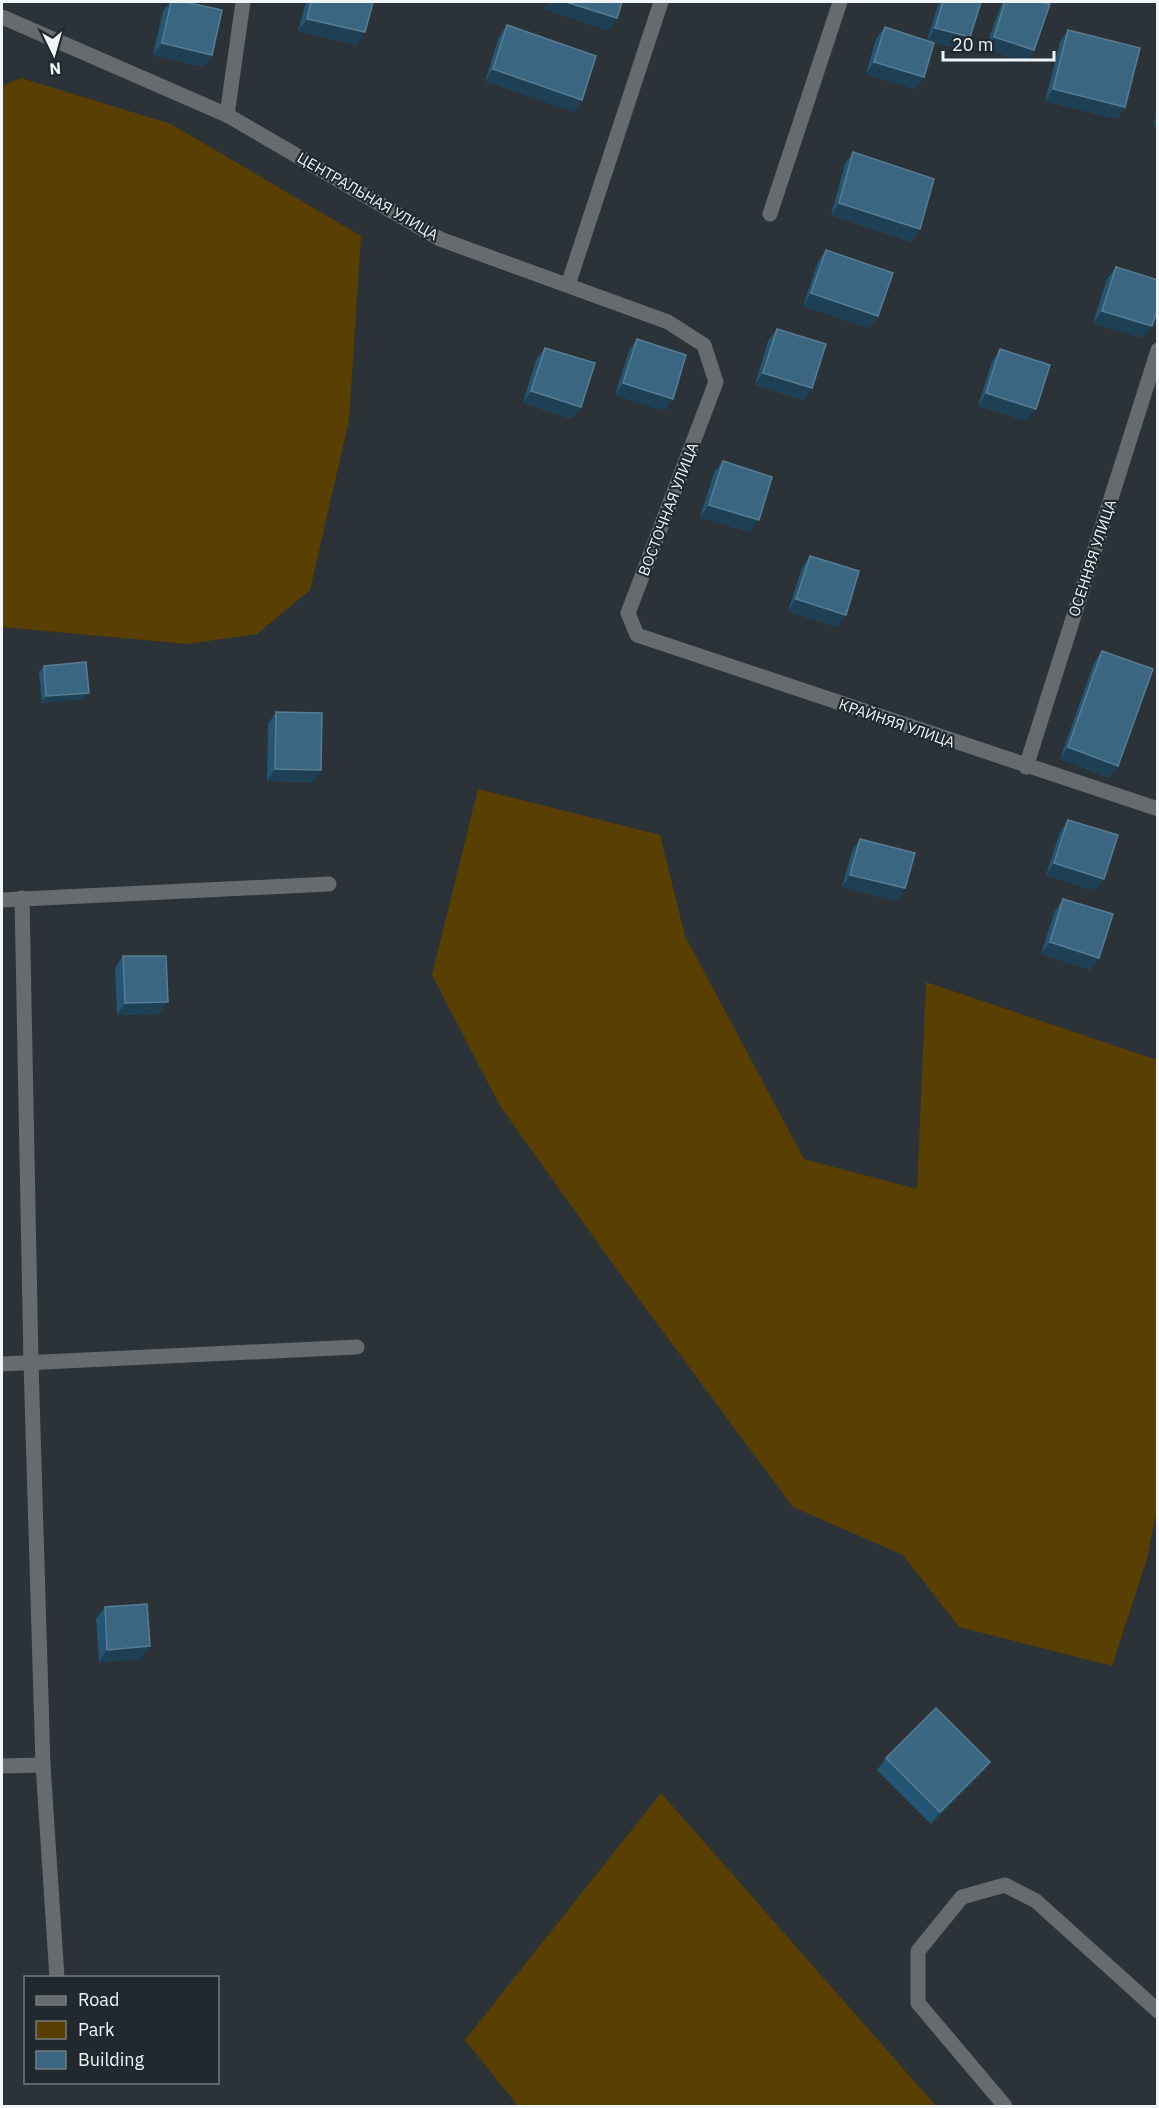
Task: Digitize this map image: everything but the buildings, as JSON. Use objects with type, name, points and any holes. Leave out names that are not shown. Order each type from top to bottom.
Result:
[{"type":"street","points":[[227,115],[243,2]]},
{"type":"street","points":[[568,285],[661,2]]},
{"type":"street","points":[[770,214],[840,2]]},
{"type":"street","name":"ЦЕНТРАЛЬНАЯ УЛИЦА","points":[[2,17],[227,115],[440,239],[668,322],[704,345],[716,382]]},
{"type":"street","name":"ОСЕННЯЯ УЛИЦА","points":[[1026,766],[1158,350]]},
{"type":"street","name":"ВОСТОЧНАЯ УЛИЦА","points":[[637,635],[628,613],[716,382]]},
{"type":"street","name":"КРАЙНЯЯ УЛИЦА","points":[[637,635],[1158,809]]},
{"type":"street","points":[[2,900],[329,884]]},
{"type":"street","points":[[22,898],[31,1363],[43,1765],[57,1976]]},
{"type":"street","points":[[2,1364],[357,1347]]},
{"type":"street","points":[[2,1766],[43,1765]]},
{"type":"street","points":[[1005,2106],[918,2003],[918,1951],[962,1897],[1005,1886],[1036,1901],[1158,2011]]},
{"type":"green space","points":[[21,78],[171,124],[361,236],[349,420],[310,590],[257,634],[187,644],[2,627],[2,86]]},
{"type":"green space","points":[[478,789],[660,835],[685,936],[804,1159],[917,1189],[926,982],[1157,1060],[1157,1508],[1147,1559],[1112,1666],[959,1627],[903,1555],[793,1507],[615,1267],[500,1106],[432,975]]},
{"type":"green space","points":[[661,1793],[936,2106],[518,2106],[465,2040]]}]
